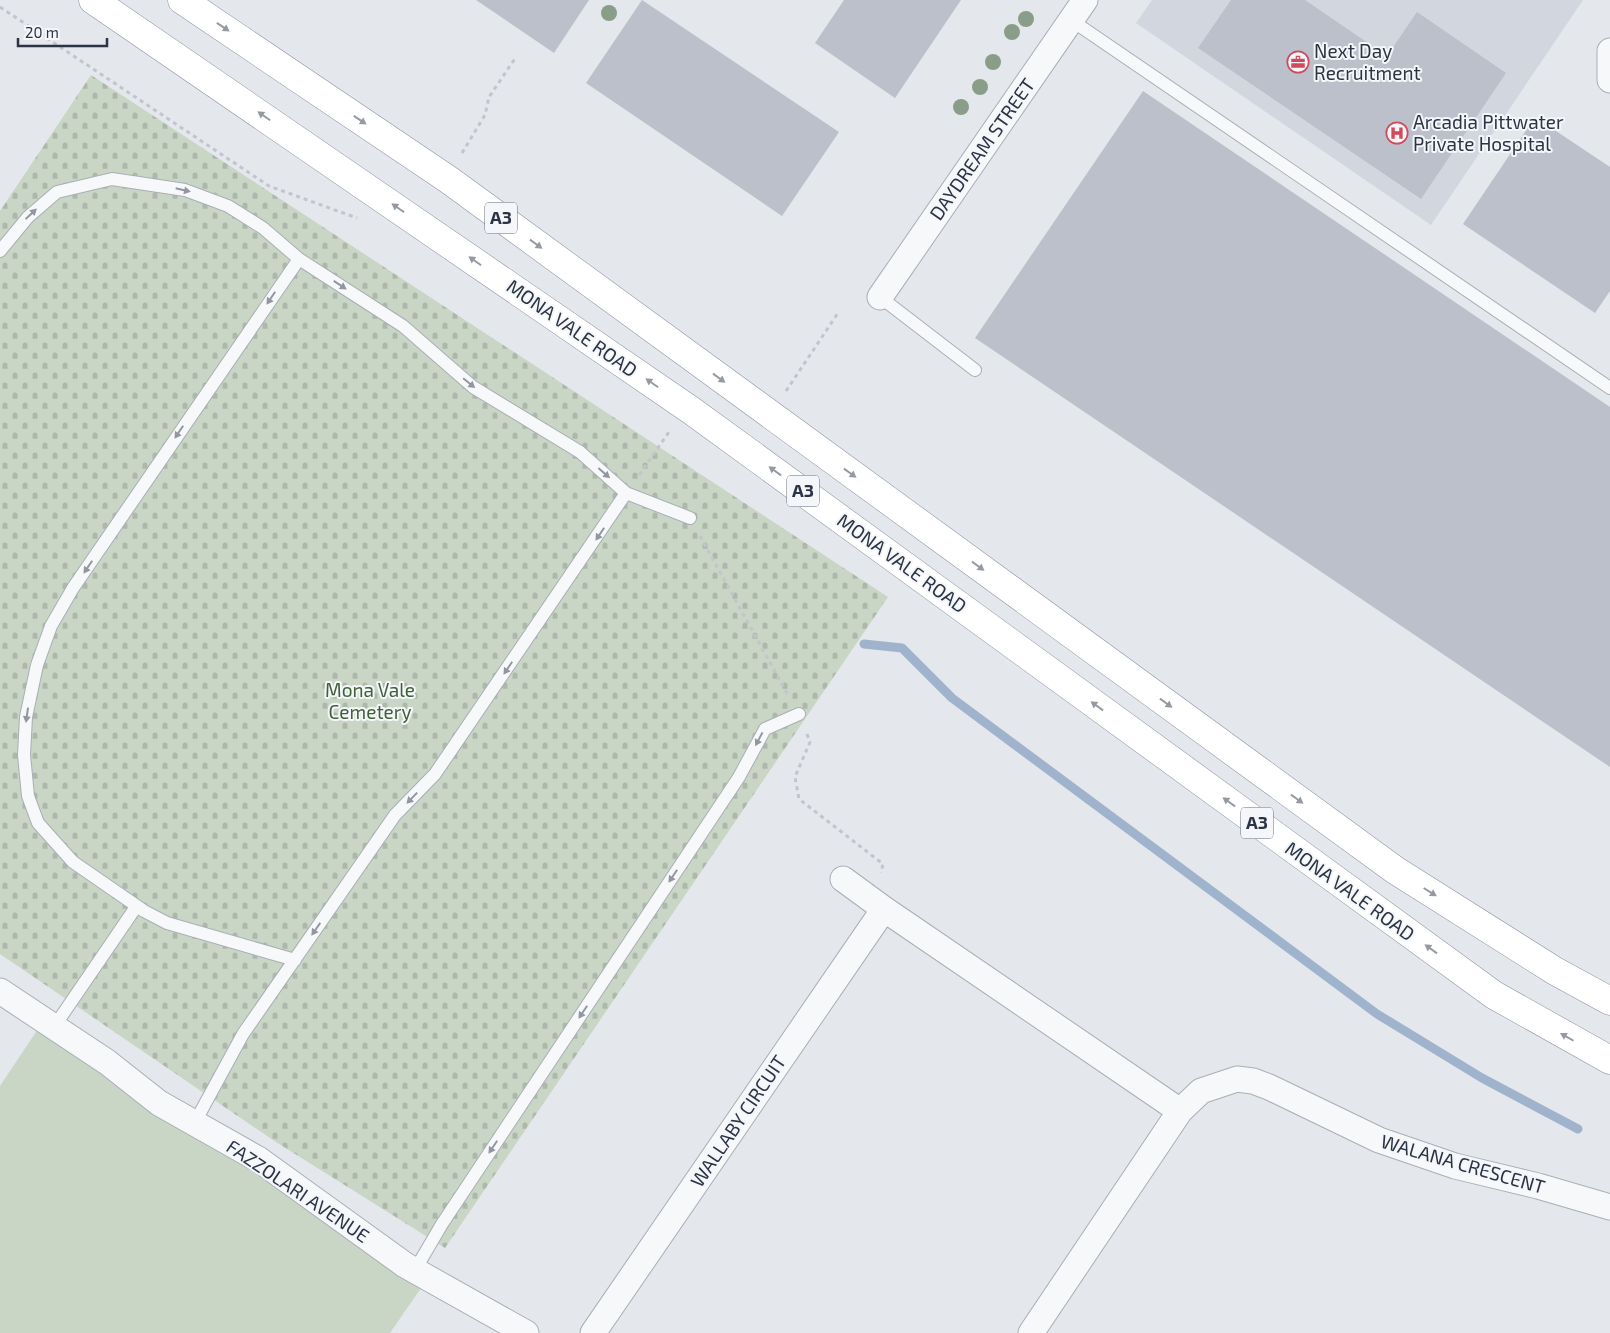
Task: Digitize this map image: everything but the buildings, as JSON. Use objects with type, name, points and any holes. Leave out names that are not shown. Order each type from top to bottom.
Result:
[{"type":"highway","name":"MONA VALE ROAD","points":[[93,0],[692,411],[1494,995],[1610,1060]]},
{"type":"highway","name":"A3","points":[[182,0],[449,180],[1395,870],[1555,971],[1610,1001]]},
{"type":"street","name":"DAYDREAM STREET","points":[[880,297],[1085,0]]},
{"type":"street","points":[[1610,51],[1610,80]]},
{"type":"street","points":[[844,879],[1180,1111],[1031,1333]]},
{"type":"street","name":"WALLABY CIRCUIT","points":[[593,1333],[878,904]]},
{"type":"street","name":"FAZZOLARI AVENUE","points":[[0,991],[107,1062],[159,1103],[258,1159],[414,1270],[526,1333]]},
{"type":"street","name":"WALANA CRESCENT","points":[[1180,1111],[1201,1091],[1237,1079],[1253,1081],[1379,1140],[1455,1166],[1538,1186],[1610,1207]]},
{"type":"lane","points":[[1071,20],[1610,388]]},
{"type":"lane","points":[[0,252],[28,217],[57,192],[112,179],[185,190],[228,206],[263,228],[299,259],[403,326],[473,387],[580,452],[626,492],[690,518]]},
{"type":"lane","points":[[295,960],[167,923],[136,907],[73,862],[38,823],[28,796],[24,755],[26,717],[37,665],[51,626],[73,588],[299,259]]},
{"type":"lane","points":[[880,297],[974,370]]},
{"type":"lane","points":[[194,1124],[243,1034],[395,815],[436,774],[626,492]]},
{"type":"lane","points":[[414,1270],[442,1224],[739,776],[765,729],[799,714]]},
{"type":"lane","points":[[54,1027],[136,907]]},
{"type":"path","points":[[0,7],[269,186],[363,222]]},
{"type":"path","points":[[460,156],[486,115],[489,97],[516,57]]},
{"type":"path","points":[[786,392],[838,313]]},
{"type":"path","points":[[626,492],[670,433],[663,426]]},
{"type":"path","points":[[690,518],[799,714],[810,742],[795,777],[799,799],[883,864],[878,904]]},
{"type":"shaded area","name":"Arcadia Pittwater Private Hospital","points":[[1152,0],[1583,0],[1431,225],[1136,23]]},
{"type":"green space","name":"Mona Vale Cemetery","points":[[91,75],[888,597],[445,1248],[276,1142],[0,954],[0,211]]},
{"type":"green space","points":[[40,1026],[421,1288],[390,1333],[0,1333],[0,1086]]},
{"type":"waterway","points":[[864,644],[902,648],[952,698],[1377,1014],[1482,1078],[1578,1129]]},
{"type":"place","name":"Next Day Recruitment","points":[[1298,62]]},
{"type":"place","name":"Arcadia Pittwater Private Hospital","points":[[1397,133]]}]
